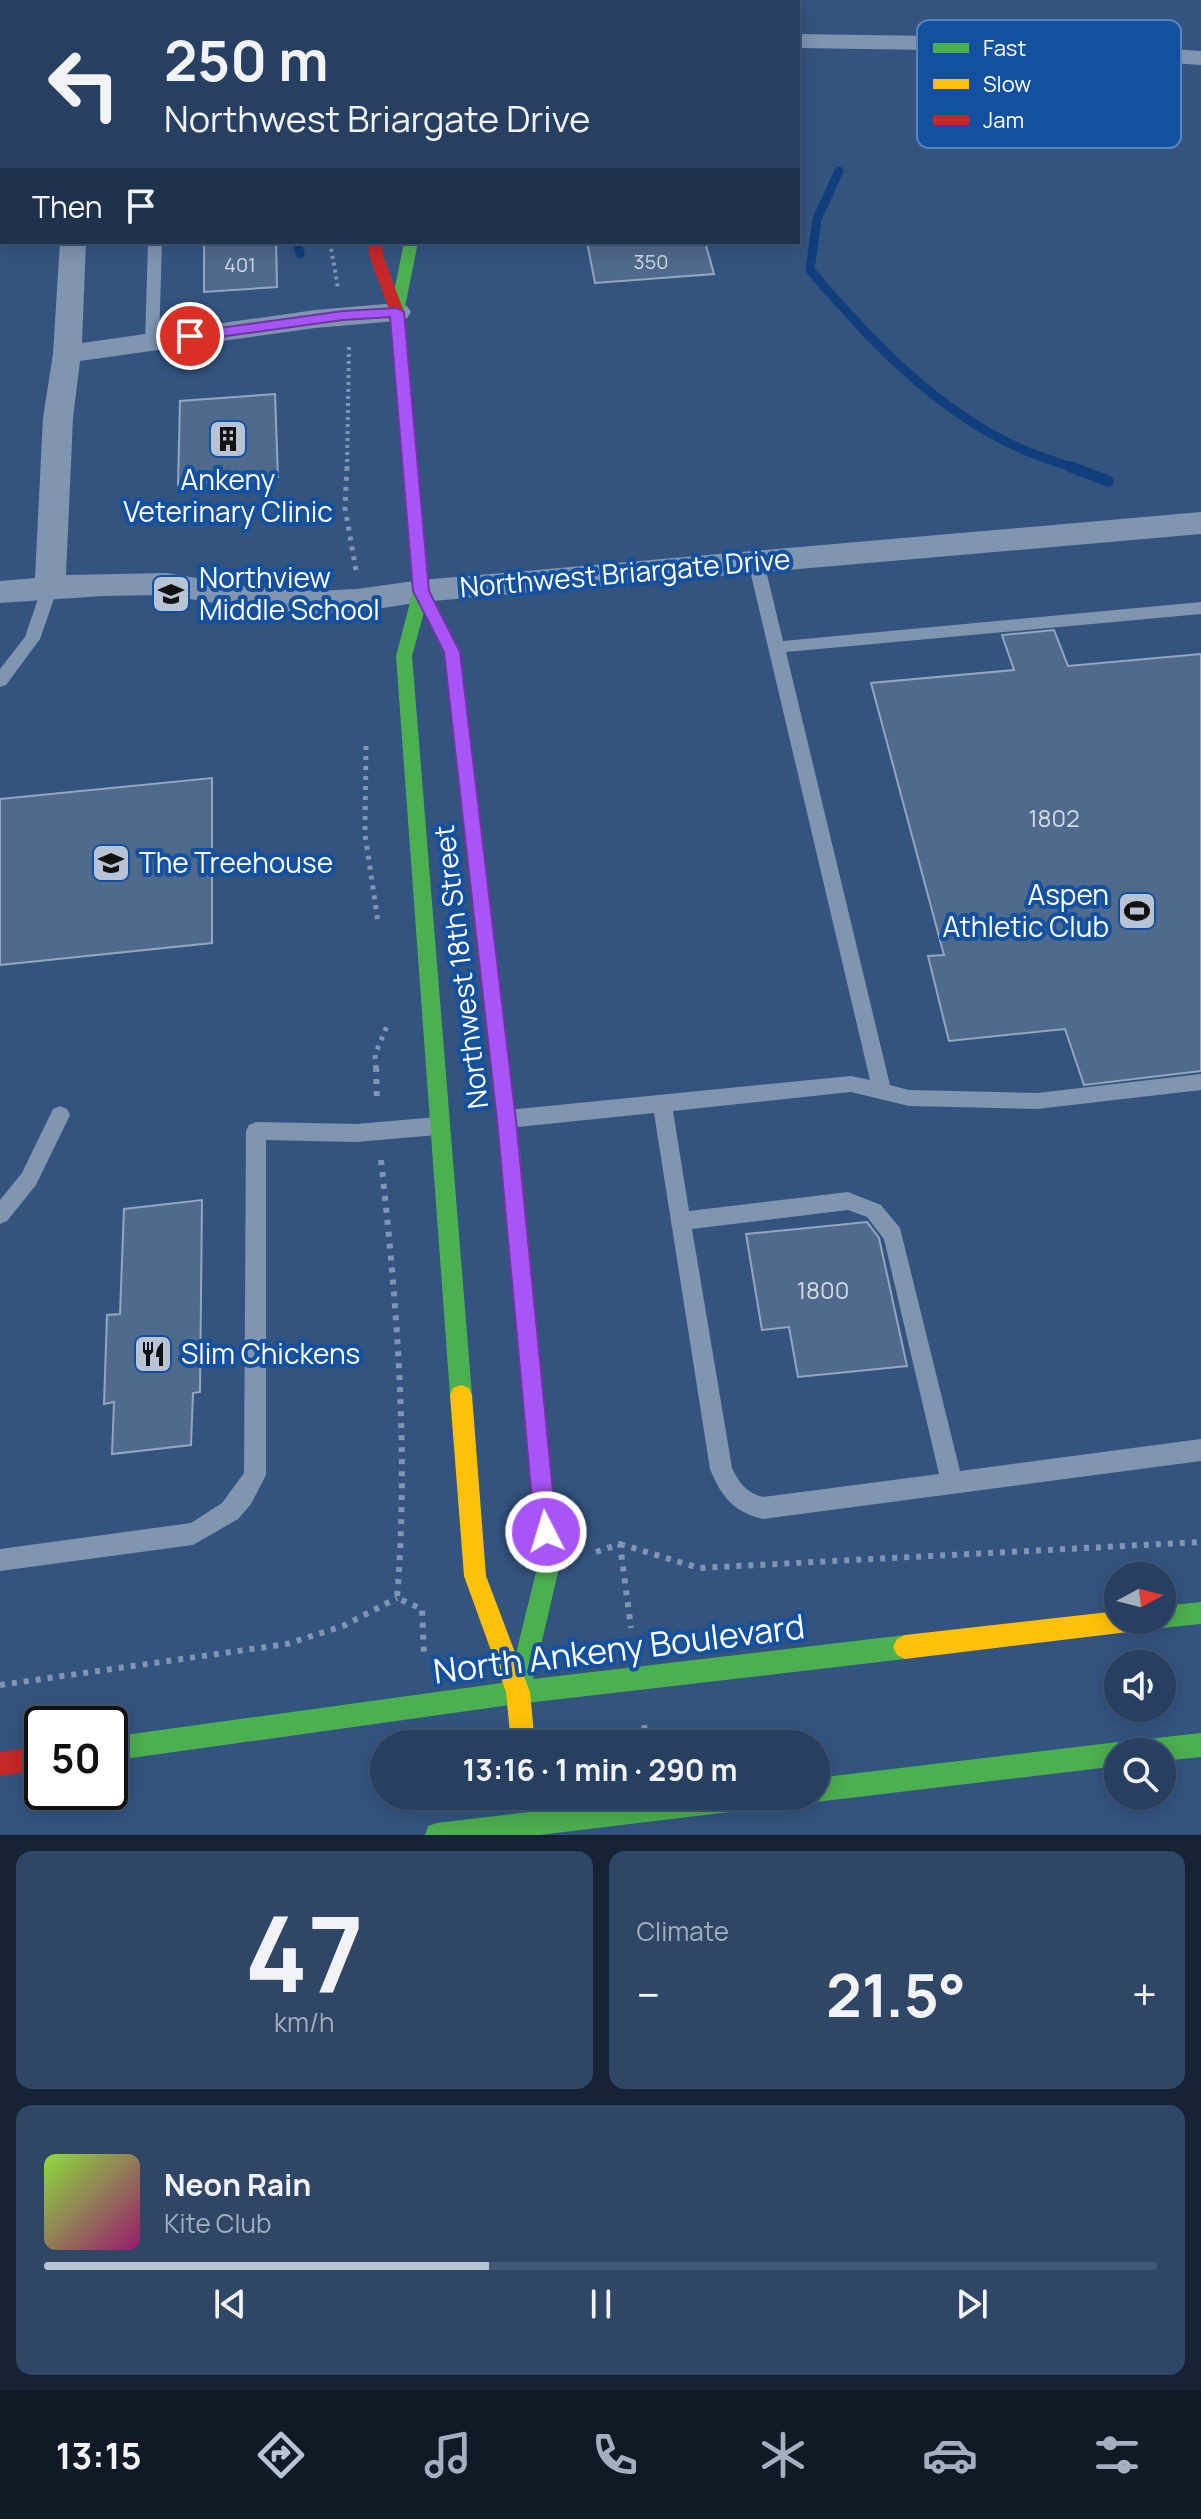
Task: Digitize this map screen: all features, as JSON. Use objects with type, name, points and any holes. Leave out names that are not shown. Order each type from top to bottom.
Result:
[{"type":"main road","points":[[375,244],[376,255],[397,312]]},
{"type":"main road","name":"Northwest 18th Street","points":[[411,244],[397,312],[421,591],[452,652],[507,1120],[549,1564],[518,1692]]},
{"type":"main road","points":[[421,591],[404,656],[475,1576],[518,1692],[522,1730]]},
{"type":"main road","points":[[1176,1616],[1201,1613]]},
{"type":"main road","name":"North Ankeny Boulevard","points":[[128,1746],[518,1692],[1104,1624]]},
{"type":"main road","points":[[1176,1748],[1201,1745]]},
{"type":"main road","points":[[830,1788],[1104,1756]]},
{"type":"main road","points":[[0,1764],[24,1761]]},
{"type":"main road","points":[[437,1835],[642,1810]]},
{"type":"street","points":[[800,41],[917,43]]},
{"type":"street","points":[[1181,57],[1201,58]]},
{"type":"street","points":[[50,587],[57,432],[67,354],[73,244]]},
{"type":"street","points":[[67,354],[343,316],[397,312]]},
{"type":"street","name":"Northwest Briargate Drive","points":[[0,592],[106,583],[169,584],[305,603],[361,602],[421,591],[1201,523]]},
{"type":"lane","points":[[152,343],[155,244]]},
{"type":"lane","points":[[756,562],[882,1091]]},
{"type":"lane","points":[[0,681],[32,639],[50,587]]},
{"type":"lane","points":[[777,647],[1201,608]]},
{"type":"lane","points":[[507,1120],[851,1084],[909,1098],[1037,1101],[1201,1082]]},
{"type":"lane","points":[[662,1103],[721,1469],[729,1489],[746,1505],[763,1508],[1201,1450]]},
{"type":"lane","points":[[0,1215],[29,1179],[60,1115]]},
{"type":"lane","points":[[0,1560],[193,1534],[219,1521],[241,1503],[255,1475],[256,1131],[380,1132],[440,1125]]},
{"type":"lane","points":[[681,1221],[848,1201],[874,1211],[893,1235],[952,1483]]},
{"type":"path","points":[[330,244],[349,338],[345,508],[361,602]]},
{"type":"path","points":[[367,731],[363,803],[366,871],[379,929]]},
{"type":"path","points":[[390,1018],[375,1055],[402,1381],[404,1533],[397,1598]]},
{"type":"path","points":[[620,1544],[699,1568],[1201,1542]]},
{"type":"path","points":[[0,1685],[277,1648],[327,1632],[377,1611],[397,1598]]},
{"type":"path","points":[[397,1598],[422,1609],[426,1704]]},
{"type":"building","points":[[204,244],[276,244],[277,287],[204,292]]},
{"type":"building","points":[[587,244],[706,244],[714,274],[595,283]]},
{"type":"building","name":"Ankeny Veterinary Clinic","points":[[275,394],[278,477],[211,487],[211,482],[178,485],[180,401]]},
{"type":"building","points":[[1054,630],[1068,666],[1201,654],[1201,1071],[1084,1085],[1065,1029],[949,1041],[928,956],[944,955],[871,683],[1014,670],[1002,635]]},
{"type":"building","name":"The Treehouse","points":[[212,778],[212,943],[0,965],[0,799]]},
{"type":"building","name":"Slim Chickens","points":[[202,1200],[200,1392],[193,1393],[191,1445],[112,1454],[114,1402],[104,1404],[107,1315],[120,1314],[124,1209]]},
{"type":"building","points":[[867,1222],[879,1238],[907,1366],[798,1377],[789,1327],[762,1330],[746,1234]]},
{"type":"waterway","points":[[839,171],[817,219],[810,270],[873,340],[944,403],[1007,442],[1077,469]]},
{"type":"waterway","points":[[298,244],[300,254]]},
{"type":"waterway","points":[[1071,467],[1108,481]]},
{"type":"traffic: fast","points":[[411,244],[397,312],[421,591],[452,652],[511,1160]]},
{"type":"traffic: fast","points":[[421,591],[404,656],[461,1395]]},
{"type":"traffic: fast","points":[[518,1692],[549,1564],[542,1487]]},
{"type":"traffic: fast","points":[[1176,1616],[1201,1613]]},
{"type":"traffic: fast","points":[[128,1746],[518,1692],[905,1647]]},
{"type":"traffic: fast","points":[[1176,1748],[1201,1745]]},
{"type":"traffic: fast","points":[[830,1788],[1104,1756]]},
{"type":"traffic: fast","points":[[437,1835],[646,1810]]},
{"type":"traffic: slow","points":[[461,1395],[475,1576],[518,1692],[522,1730]]},
{"type":"traffic: slow","points":[[905,1647],[1104,1624]]},
{"type":"traffic: jam","points":[[375,244],[376,255],[397,312]]},
{"type":"traffic: jam","points":[[511,1160],[542,1487]]},
{"type":"traffic: jam","points":[[0,1764],[24,1761]]},
{"type":"place","name":"Ankeny Veterinary Clinic","points":[[228,439]]},
{"type":"place","name":"Northview Middle School","points":[[171,594]]},
{"type":"place","name":"The Treehouse","points":[[111,863]]},
{"type":"place","name":"Aspen Athletic Club","points":[[1137,911]]},
{"type":"place","name":"Slim Chickens","points":[[153,1354]]},
{"type":"route","points":[[190,336],[397,312],[421,591],[452,652],[507,1120],[546,1532]]}]
